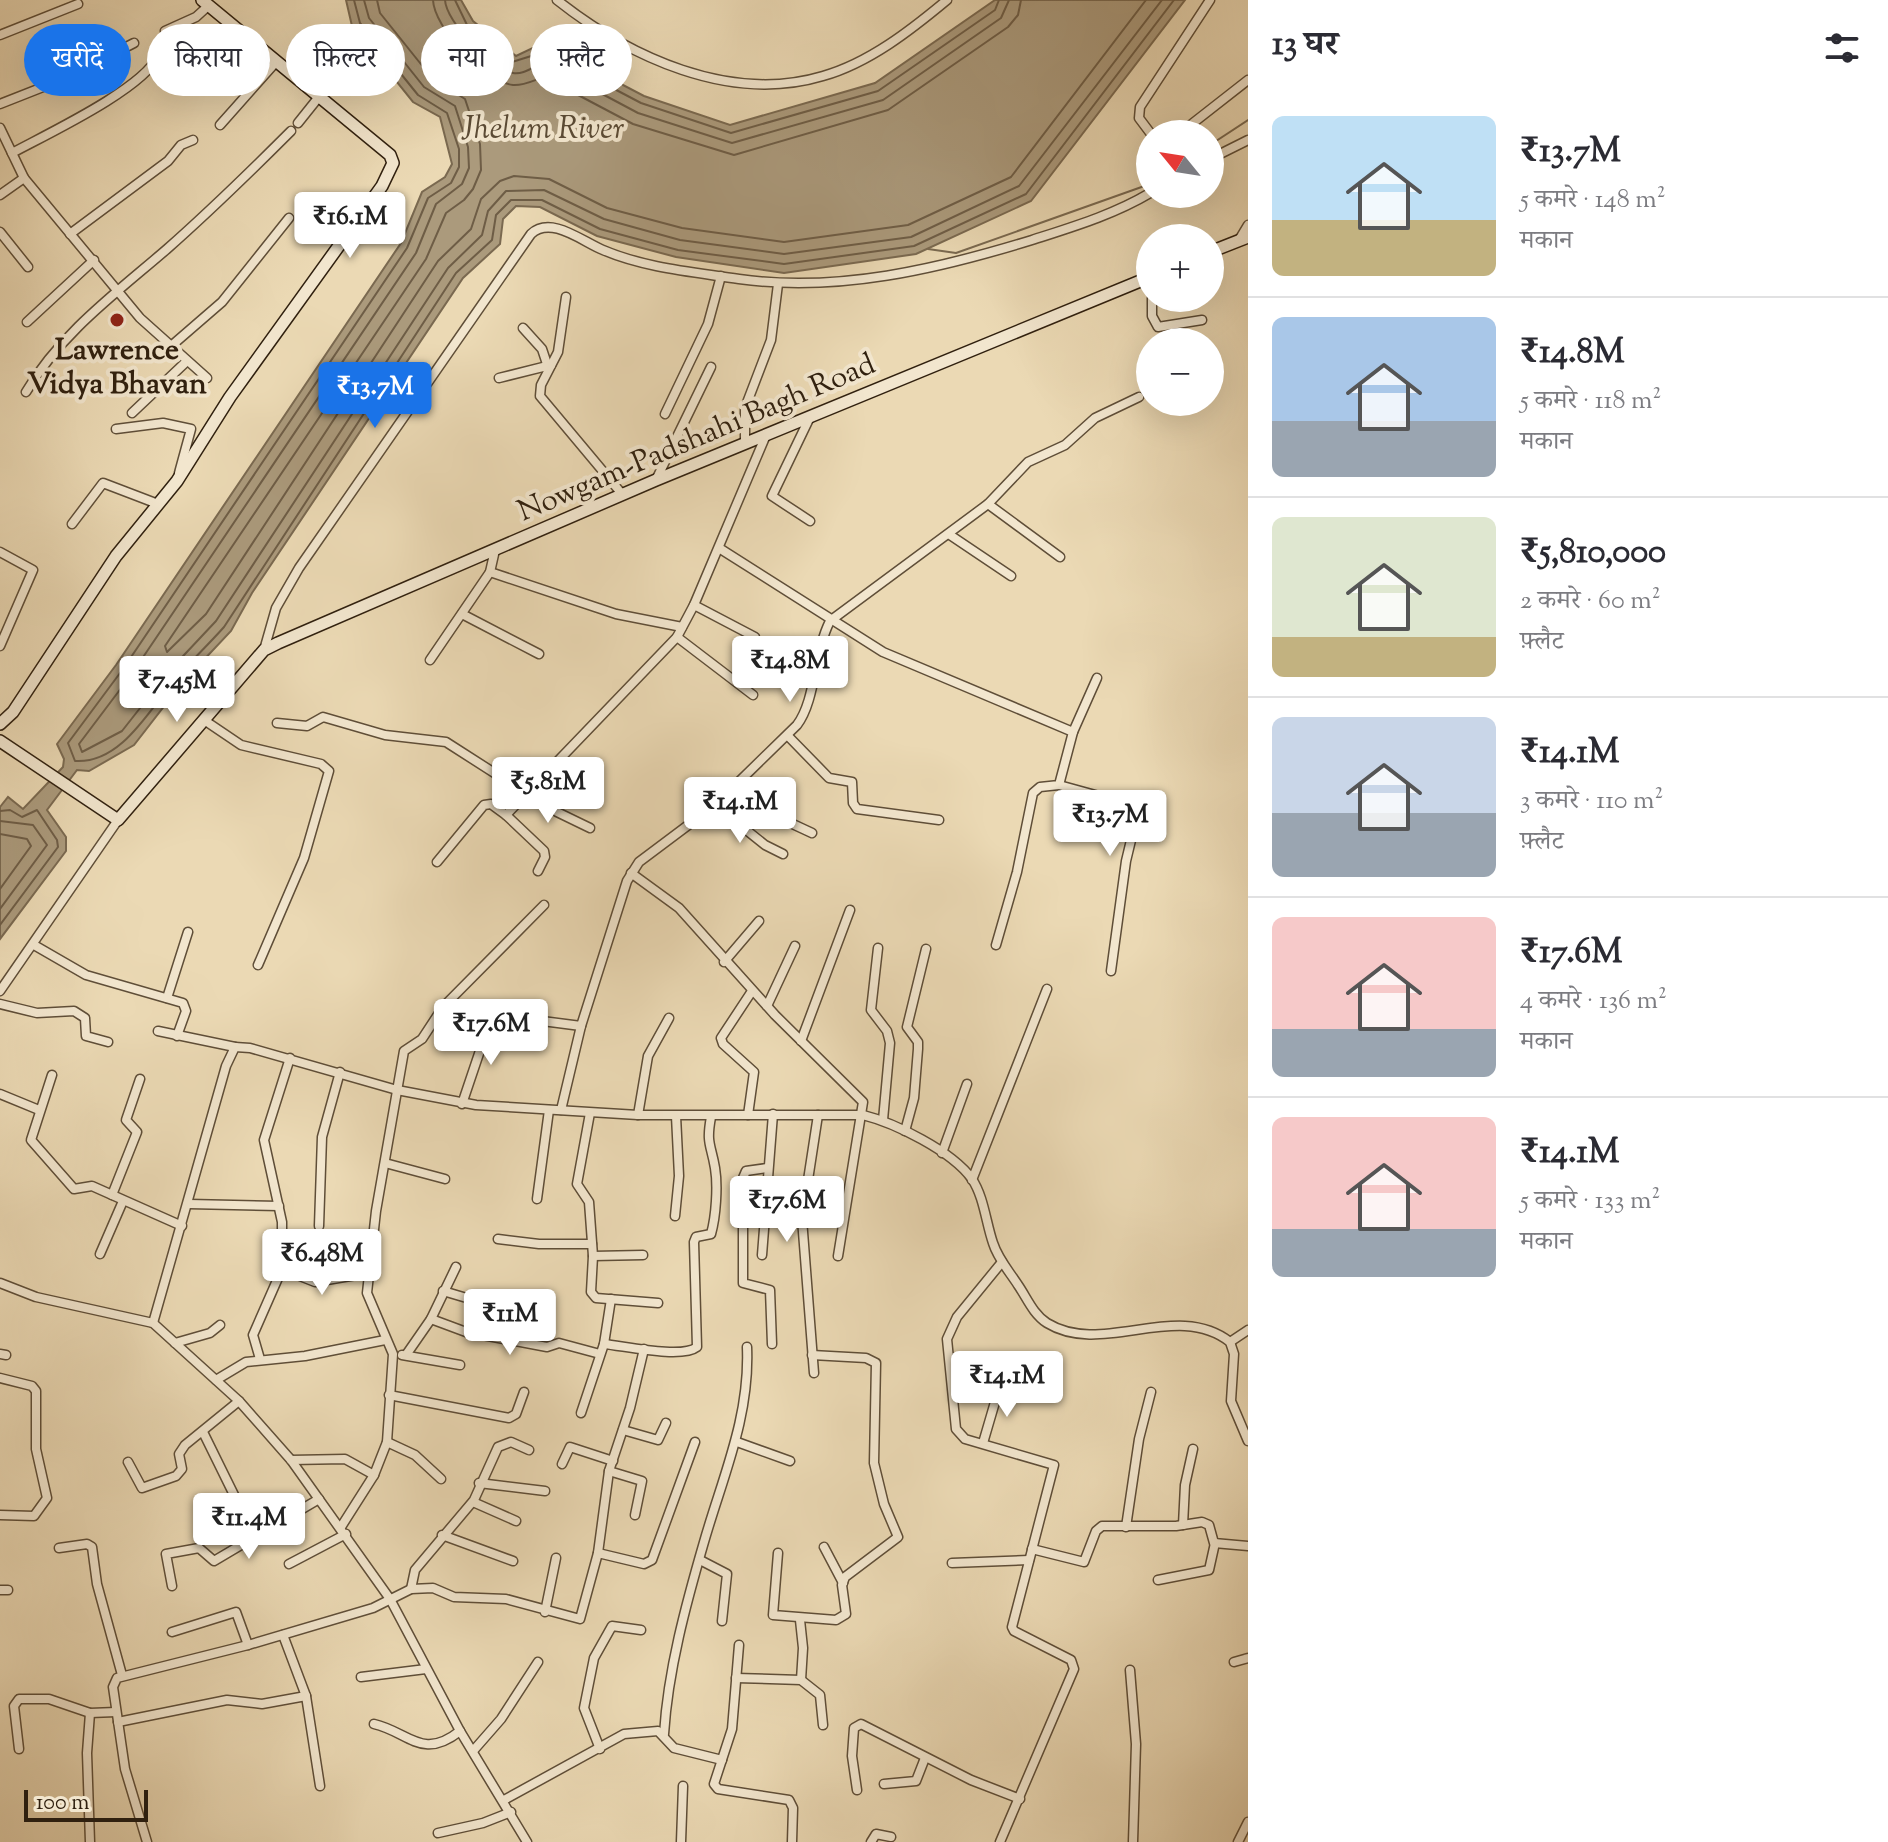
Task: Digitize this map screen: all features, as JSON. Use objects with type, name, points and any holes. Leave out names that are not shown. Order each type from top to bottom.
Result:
[{"type":"main road","points":[[205,4],[286,72]]},
{"type":"main road","points":[[0,724],[13,712],[116,556],[176,482],[230,397],[389,175],[393,163],[390,155],[316,96]]},
{"type":"main road","points":[[1224,246],[1243,239]]},
{"type":"main road","name":"Nowgam-Padshahi Bagh Road","points":[[264,650],[745,442],[1136,283]]},
{"type":"main road","points":[[1,742],[113,817],[204,720],[264,650]]},
{"type":"street","points":[[557,0],[588,25],[667,64],[712,79],[786,84],[826,76],[878,51],[947,0]]},
{"type":"street","points":[[1140,120],[1140,107],[1210,0]]},
{"type":"street","points":[[0,35],[78,4]]},
{"type":"street","points":[[180,24],[196,17],[205,4]]},
{"type":"street","points":[[0,104],[66,78],[134,43]]},
{"type":"street","points":[[220,125],[275,63]]},
{"type":"street","points":[[12,153],[112,96],[147,72]]},
{"type":"street","points":[[1197,120],[1248,80]]},
{"type":"street","points":[[298,123],[318,98]]},
{"type":"street","points":[[0,128],[24,178],[70,234],[170,347],[207,378]]},
{"type":"street","points":[[26,392],[52,353],[117,289],[219,203],[291,131]]},
{"type":"street","points":[[70,234],[168,161],[181,145],[193,140]]},
{"type":"street","points":[[1224,152],[1248,140]]},
{"type":"street","points":[[0,195],[24,178]]},
{"type":"street","points":[[264,650],[276,608],[299,568],[535,230],[550,226],[622,257],[778,284],[863,279],[977,257],[1081,225],[1136,199]]},
{"type":"street","points":[[170,347],[222,302],[289,218]]},
{"type":"street","points":[[1243,239],[1248,225]]},
{"type":"street","points":[[0,232],[28,267]]},
{"type":"street","points":[[27,322],[94,260]]},
{"type":"street","points":[[665,414],[708,324],[721,276]]},
{"type":"street","points":[[745,442],[745,408],[771,340],[778,284]]},
{"type":"street","points":[[566,297],[558,352],[549,364],[541,385],[542,400],[622,494]]},
{"type":"street","points":[[1152,312],[1158,327],[1202,320]]},
{"type":"street","points":[[523,328],[542,349],[549,364]]},
{"type":"street","points":[[132,413],[187,361]]},
{"type":"street","points":[[499,378],[549,364]]},
{"type":"street","points":[[656,480],[711,367]]},
{"type":"street","points":[[561,1110],[581,1026],[631,873],[651,852],[715,805],[788,736],[803,716],[814,663],[830,621],[950,535],[988,504],[1028,462],[1065,445],[1095,418],[1136,398]]},
{"type":"street","points":[[810,417],[772,496],[810,521]]},
{"type":"street","points":[[116,429],[163,423],[191,429],[176,482]]},
{"type":"street","points":[[506,815],[526,790],[677,637],[694,605],[766,435]]},
{"type":"street","points":[[72,524],[103,483],[158,504]]},
{"type":"street","points":[[988,504],[1060,557]]},
{"type":"street","points":[[950,535],[1011,576]]},
{"type":"street","points":[[719,548],[830,621],[900,660],[1073,732]]},
{"type":"street","points":[[430,660],[490,572],[495,550]]},
{"type":"street","points":[[0,552],[33,569],[0,646]]},
{"type":"street","points":[[490,572],[616,614],[682,627]]},
{"type":"street","points":[[694,605],[755,637],[757,656]]},
{"type":"street","points":[[462,614],[539,654]]},
{"type":"street","points":[[677,637],[753,695]]},
{"type":"street","points":[[1059,785],[1073,732],[1097,678]]},
{"type":"street","points":[[277,723],[307,726],[323,717],[385,735],[438,739],[526,790],[557,812],[590,828]]},
{"type":"street","points":[[204,720],[241,745],[321,764],[329,771],[304,858],[258,965]]},
{"type":"street","points":[[788,736],[829,778],[852,782],[853,803],[857,809],[939,820]]},
{"type":"street","points":[[996,945],[1017,872],[1033,793],[1040,787],[1059,785],[1139,807],[1126,861],[1111,971]]},
{"type":"street","points":[[736,786],[784,820],[812,833]]},
{"type":"street","points":[[437,862],[484,805],[491,804],[544,851],[545,857],[538,871]]},
{"type":"street","points":[[715,805],[765,845],[783,854]]},
{"type":"street","points":[[0,991],[34,945],[113,817]]},
{"type":"street","points":[[631,873],[679,908],[724,962],[863,1102],[838,1256]]},
{"type":"street","points":[[289,1564],[343,1530],[374,1475],[387,1442],[393,1354],[368,1300],[368,1273],[406,1049],[419,1043],[443,1007],[544,905]]},
{"type":"street","points":[[801,1041],[850,910]]},
{"type":"street","points":[[724,962],[759,921]]},
{"type":"street","points":[[167,998],[188,932]]},
{"type":"street","points":[[34,945],[86,975],[180,1001],[186,1007],[177,1036]]},
{"type":"street","points":[[767,1006],[795,946]]},
{"type":"street","points":[[878,948],[871,1010],[886,1028],[890,1043],[883,1120]]},
{"type":"street","points":[[905,1131],[914,1098],[918,1049],[918,1042],[907,1027],[926,949]]},
{"type":"street","points":[[972,1180],[1047,989]]},
{"type":"street","points":[[748,1115],[754,1072],[723,1044],[721,1038],[752,991]]},
{"type":"street","points":[[0,1004],[37,1013],[74,1011],[85,1018],[86,1036],[108,1042]]},
{"type":"street","points":[[638,1115],[648,1056],[669,1018]]},
{"type":"street","points":[[527,1019],[581,1026]]},
{"type":"street","points":[[462,1104],[490,1021]]},
{"type":"street","points":[[158,1031],[290,1058],[397,1090],[462,1104],[638,1115],[863,1115],[883,1120],[942,1153],[972,1180],[1002,1262],[1032,1308],[1055,1327],[1123,1333],[1193,1325],[1215,1332],[1230,1342],[1234,1354],[1231,1401],[1248,1441]]},
{"type":"street","points":[[153,1323],[226,1066],[235,1047]]},
{"type":"street","points":[[260,1359],[253,1335],[282,1269],[284,1239],[264,1140],[290,1058]]},
{"type":"street","points":[[319,1226],[322,1137],[340,1072]]},
{"type":"street","points":[[52,1075],[31,1140],[65,1183],[74,1189],[92,1186],[182,1226]]},
{"type":"street","points":[[112,1195],[137,1132],[126,1120],[140,1079]]},
{"type":"street","points":[[942,1153],[967,1084]]},
{"type":"street","points":[[0,1094],[39,1110]]},
{"type":"street","points":[[537,1199],[549,1110]]},
{"type":"street","points":[[590,1113],[577,1184],[589,1202],[593,1256],[591,1292],[596,1298],[658,1303]]},
{"type":"street","points":[[762,1255],[773,1114]]},
{"type":"street","points":[[814,1373],[802,1219],[818,1115]]},
{"type":"street","points":[[675,1216],[679,1176],[676,1116]]},
{"type":"street","points":[[604,1344],[688,1351],[697,1347],[694,1242],[696,1237],[711,1234],[713,1224],[715,1168],[707,1139],[711,1117]]},
{"type":"street","points":[[385,1163],[445,1179]]},
{"type":"street","points":[[767,1168],[746,1171],[743,1178],[743,1283],[770,1290],[772,1344]]},
{"type":"street","points":[[100,1254],[123,1201]]},
{"type":"street","points":[[189,1204],[279,1206]]},
{"type":"street","points":[[498,1239],[592,1244]]},
{"type":"street","points":[[593,1256],[643,1255]]},
{"type":"street","points":[[1000,1842],[1074,1669],[1071,1660],[1013,1629],[1054,1465],[962,1437],[956,1429],[947,1339],[957,1317],[1002,1262]]},
{"type":"street","points":[[406,1355],[431,1319],[456,1267]]},
{"type":"street","points":[[282,1269],[315,1282],[368,1273]]},
{"type":"street","points":[[0,1283],[36,1297],[153,1323],[239,1401],[291,1460],[390,1599],[460,1731],[527,1842]]},
{"type":"street","points":[[443,1291],[497,1307]]},
{"type":"street","points":[[581,1413],[604,1344],[611,1299]]},
{"type":"street","points":[[431,1319],[466,1332],[547,1347],[559,1343],[600,1354]]},
{"type":"street","points":[[175,1343],[210,1333],[220,1325]]},
{"type":"street","points":[[1230,1342],[1248,1330]]},
{"type":"street","points":[[216,1380],[246,1362],[295,1358],[385,1340]]},
{"type":"street","points":[[722,1760],[674,1748],[664,1734],[677,1650],[700,1560],[737,1442],[748,1393],[747,1347]]},
{"type":"street","points":[[147,1842],[125,1769],[116,1712],[113,1683],[122,1675],[283,1635],[373,1608],[411,1589],[433,1588],[454,1597],[495,1598],[578,1620],[583,1616],[598,1553],[609,1471],[644,1349]]},
{"type":"street","points":[[393,1354],[460,1365]]},
{"type":"street","points":[[812,1355],[866,1358],[876,1363],[874,1463],[884,1504],[898,1537],[845,1577],[843,1583]]},
{"type":"street","points":[[0,1378],[32,1386],[36,1391],[36,1449],[48,1492],[45,1504],[34,1516],[0,1515]]},
{"type":"street","points":[[983,1443],[1000,1385]]},
{"type":"street","points":[[389,1395],[509,1418],[516,1414],[524,1392]]},
{"type":"street","points":[[1126,1527],[1139,1439],[1151,1392]]},
{"type":"street","points":[[128,1462],[140,1486],[158,1484],[180,1473],[181,1450],[239,1401]]},
{"type":"street","points":[[623,1430],[658,1440],[666,1423]]},
{"type":"street","points":[[203,1432],[235,1497],[231,1503],[210,1509]]},
{"type":"street","points":[[387,1442],[415,1455],[441,1479]]},
{"type":"street","points":[[411,1589],[413,1574],[442,1535],[473,1502],[479,1483],[502,1443],[511,1442],[529,1450]]},
{"type":"street","points":[[598,1553],[650,1563],[695,1442]]},
{"type":"street","points":[[737,1442],[790,1461]]},
{"type":"street","points":[[562,1464],[570,1447],[613,1461]]},
{"type":"street","points":[[1183,1525],[1185,1485],[1193,1449]]},
{"type":"street","points":[[291,1460],[345,1459],[374,1475]]},
{"type":"street","points":[[609,1471],[642,1481],[635,1515]]},
{"type":"street","points":[[479,1483],[545,1491]]},
{"type":"street","points":[[172,1586],[166,1554],[199,1548],[214,1561],[319,1499]]},
{"type":"street","points":[[473,1502],[516,1521]]},
{"type":"street","points":[[1032,1549],[1084,1562],[1098,1528],[1208,1523],[1215,1543],[1209,1570],[1158,1580]]},
{"type":"street","points":[[442,1535],[513,1561]]},
{"type":"street","points":[[1215,1543],[1248,1546]]},
{"type":"street","points":[[59,1548],[87,1544],[92,1547],[96,1580],[122,1675]]},
{"type":"street","points":[[778,1553],[771,1613],[776,1617],[800,1620],[843,1617],[846,1609],[843,1583],[824,1547]]},
{"type":"street","points":[[545,1612],[556,1558]]},
{"type":"street","points":[[700,1560],[727,1574],[722,1621]]},
{"type":"street","points":[[952,1563],[1029,1560]]},
{"type":"street","points":[[172,1632],[236,1612],[248,1645]]},
{"type":"street","points":[[800,1620],[803,1648],[801,1680]]},
{"type":"street","points":[[600,1749],[585,1715],[594,1658],[612,1626],[641,1630]]},
{"type":"street","points":[[283,1635],[306,1696],[320,1786]]},
{"type":"street","points":[[739,1645],[732,1729],[713,1781],[718,1789],[791,1802],[792,1842]]},
{"type":"street","points":[[1234,1662],[1248,1658]]},
{"type":"street","points":[[473,1751],[501,1719],[538,1662]]},
{"type":"street","points":[[361,1677],[426,1669]]},
{"type":"street","points":[[1130,1670],[1136,1744],[1133,1842]]},
{"type":"street","points":[[736,1678],[801,1680],[820,1695],[823,1725]]},
{"type":"street","points":[[118,1722],[227,1700],[262,1704],[306,1696]]},
{"type":"street","points":[[19,1749],[14,1706],[19,1699],[49,1699],[90,1713],[116,1712]]},
{"type":"street","points":[[90,1713],[87,1753],[90,1842]]},
{"type":"street","points":[[374,1724],[395,1730],[401,1738],[425,1744],[440,1743],[460,1731]]},
{"type":"street","points":[[857,1790],[852,1756],[854,1731],[858,1724],[925,1758],[1020,1799]]},
{"type":"street","points":[[504,1800],[630,1732],[664,1734]]},
{"type":"street","points":[[884,1784],[916,1781],[925,1758]]},
{"type":"street","points":[[681,1842],[683,1786]]},
{"type":"street","points":[[438,1833],[483,1823],[511,1812]]},
{"type":"street","points":[[1238,1842],[1248,1822]]},
{"type":"street","points":[[871,1842],[876,1834],[891,1837]]},
{"type":"water","name":"Jhelum River","points":[[346,0],[461,0],[477,24],[421,24],[421,96],[514,96],[514,54],[530,49],[530,96],[632,96],[632,90],[730,125],[875,83],[995,0],[1185,0],[1031,201],[916,254],[784,273],[676,257],[597,236],[540,207],[516,206],[503,219],[500,244],[463,278],[252,593],[231,631],[183,682],[134,745],[89,771],[77,770],[47,810],[66,837],[66,851],[0,939],[0,807],[8,797],[23,809],[63,767],[64,759],[57,744],[116,665],[401,243],[422,192],[445,177],[452,164],[440,117],[413,102],[405,92],[405,24],[352,24]]},
{"type":"waterway","points":[[1224,136],[1248,120]]},
{"type":"waterway","points":[[928,249],[956,253],[1136,189]]},
{"type":"place","name":"Lawrence Vidya Bhavan","points":[[117,320]]}]
